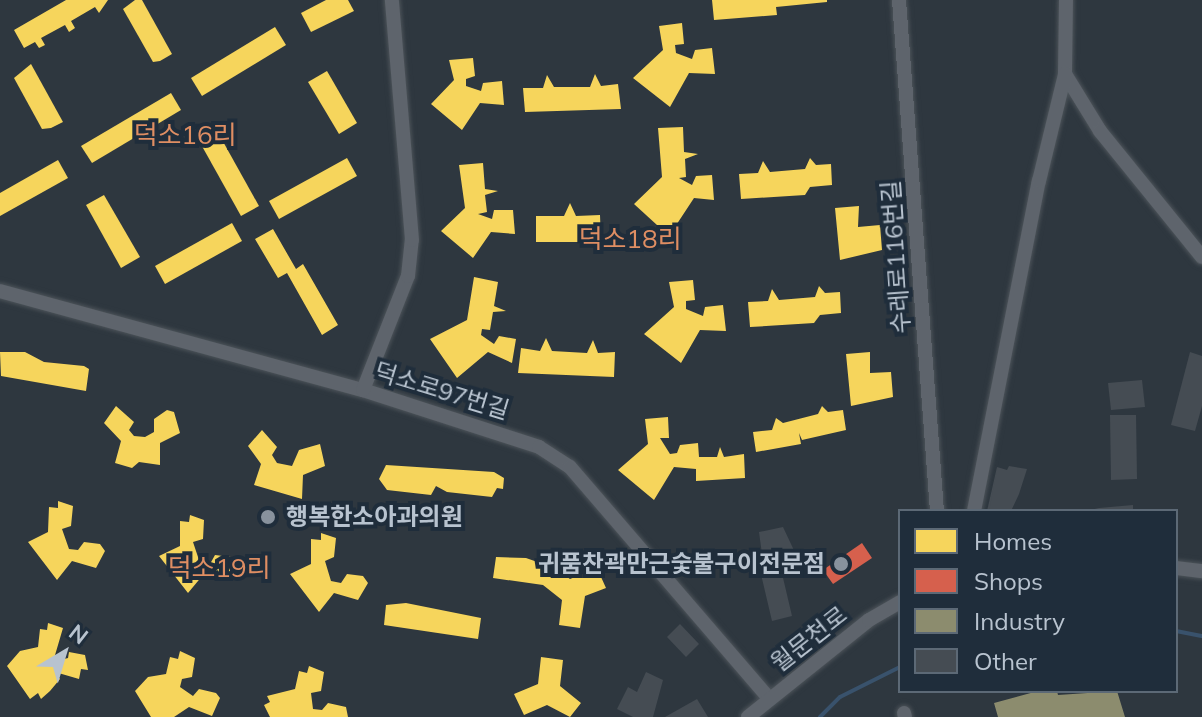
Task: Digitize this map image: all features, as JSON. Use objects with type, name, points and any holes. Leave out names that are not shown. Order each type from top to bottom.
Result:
[{"type":"street","points":[[363,390],[408,276],[412,240],[392,0]]},
{"type":"street","name":"수레로116번길","points":[[899,0],[937,509]]},
{"type":"street","points":[[974,509],[1039,181],[1065,74],[1066,0]]},
{"type":"street","points":[[1065,74],[1100,131],[1202,257]]},
{"type":"street","name":"덕소로97번길","points":[[0,291],[363,390],[509,434],[570,467],[769,698]]},
{"type":"street","points":[[1178,568],[1202,571]]},
{"type":"street","name":"월문천로","points":[[748,717],[869,620],[898,603]]},
{"type":"building: Homes","points":[[66,0],[108,0],[99,13],[95,7],[71,21],[75,28],[69,32],[65,25],[41,38],[45,45],[39,48],[35,42],[24,48],[14,30]]},
{"type":"building: Homes","points":[[135,0],[142,0],[172,54],[160,61],[153,62],[123,9]]},
{"type":"building: Homes","points":[[326,0],[348,0],[354,11],[311,32],[301,13]]},
{"type":"building: Homes","points":[[712,0],[827,2],[776,7],[777,15],[714,20]]},
{"type":"building: Homes","points":[[682,23],[684,44],[675,45],[676,53],[692,59],[695,50],[712,48],[715,74],[689,73],[670,107],[633,78],[663,50],[659,26]]},
{"type":"building: Homes","points":[[275,27],[286,45],[202,96],[191,78]]},
{"type":"building: Homes","points":[[473,58],[475,76],[466,79],[466,86],[481,91],[483,83],[502,81],[504,105],[480,103],[462,130],[431,104],[454,80],[449,60]]},
{"type":"building: Homes","points":[[31,64],[63,122],[51,128],[42,129],[14,78]]},
{"type":"building: Homes","points":[[327,71],[357,123],[339,134],[308,82]]},
{"type":"building: Homes","points":[[595,74],[601,86],[618,84],[621,109],[525,112],[523,88],[543,88],[547,75],[554,87],[590,87]]},
{"type":"building: Homes","points":[[171,93],[181,110],[92,163],[81,146]]},
{"type":"building: Homes","points":[[683,127],[684,152],[698,154],[685,159],[686,177],[679,178],[692,185],[696,176],[712,175],[714,200],[694,198],[669,236],[634,204],[662,177],[658,128]]},
{"type":"building: Homes","points":[[216,129],[259,206],[241,216],[198,139]]},
{"type":"building: Homes","points":[[347,158],[357,176],[279,219],[269,201]]},
{"type":"building: Homes","points":[[810,158],[816,165],[831,164],[832,185],[810,187],[805,195],[741,199],[739,174],[758,173],[763,161],[770,172],[805,169]]},
{"type":"building: Homes","points":[[58,160],[68,178],[0,216],[0,193]]},
{"type":"building: Homes","points":[[483,163],[485,189],[498,191],[485,195],[487,212],[478,214],[492,219],[494,210],[513,210],[515,234],[491,232],[473,258],[441,231],[465,208],[459,165]]},
{"type":"building: Homes","points":[[104,195],[140,257],[121,268],[86,205]]},
{"type":"building: Homes","points":[[570,203],[576,216],[600,215],[601,242],[536,242],[536,216],[564,216]]},
{"type":"building: Homes","points":[[859,206],[858,227],[880,225],[882,250],[840,260],[835,208]]},
{"type":"building: Homes","points":[[232,223],[242,241],[165,284],[155,266]]},
{"type":"building: Homes","points":[[273,229],[296,269],[303,264],[338,325],[322,335],[287,273],[278,278],[255,239]]},
{"type":"building: Homes","points":[[474,277],[498,282],[494,306],[506,311],[493,312],[490,330],[482,329],[481,335],[494,344],[499,336],[516,339],[512,363],[488,352],[457,378],[430,339],[467,320]]},
{"type":"building: Homes","points":[[693,280],[695,300],[686,301],[686,309],[703,316],[705,307],[723,305],[726,331],[700,330],[681,363],[644,334],[674,307],[669,282]]},
{"type":"building: Homes","points":[[819,286],[825,293],[840,292],[841,313],[820,315],[814,323],[750,327],[748,302],[768,301],[772,289],[779,300],[815,297]]},
{"type":"building: Homes","points":[[546,338],[552,351],[587,353],[593,340],[598,353],[615,352],[614,377],[518,373],[521,348],[540,351]]},
{"type":"building: Homes","points":[[0,352],[25,352],[44,362],[84,366],[89,369],[86,391],[1,376]]},
{"type":"building: Homes","points":[[870,352],[870,373],[891,372],[893,397],[851,406],[846,354]]},
{"type":"building: Homes","points":[[116,406],[134,422],[129,430],[134,436],[145,437],[154,432],[154,419],[167,410],[174,412],[180,433],[160,443],[160,465],[139,462],[132,468],[115,463],[121,441],[104,423]]},
{"type":"building: Homes","points":[[822,406],[828,412],[843,410],[846,430],[802,440],[799,433],[801,444],[756,452],[753,432],[772,430],[776,418],[783,423],[818,414]]},
{"type":"building: Homes","points":[[668,417],[669,438],[660,438],[670,454],[677,453],[680,445],[698,443],[699,457],[717,457],[720,447],[724,457],[744,454],[745,478],[696,481],[696,469],[674,467],[654,500],[618,470],[648,444],[645,419]]},
{"type":"building: Homes","points":[[262,430],[277,447],[272,455],[277,463],[292,466],[299,450],[320,444],[325,466],[303,475],[302,499],[254,485],[261,464],[248,446]]},
{"type":"building: Homes","points":[[386,465],[494,472],[504,478],[503,489],[497,488],[492,497],[447,492],[436,486],[431,495],[387,490],[379,479]]},
{"type":"building: Homes","points":[[58,501],[73,506],[71,526],[62,529],[69,549],[78,550],[84,542],[100,544],[105,551],[96,568],[72,561],[57,580],[28,542],[48,532],[49,507],[58,508]]},
{"type":"building: Homes","points":[[190,515],[204,520],[203,539],[193,542],[200,563],[210,564],[215,555],[231,557],[237,564],[227,581],[203,575],[188,593],[159,556],[180,546],[180,521],[189,522]]},
{"type":"building: Homes","points":[[321,533],[336,538],[334,557],[325,561],[331,581],[341,583],[347,574],[363,576],[368,583],[358,600],[334,593],[319,612],[290,574],[311,564],[311,539],[321,540]]},
{"type":"building: Homes","points":[[496,557],[526,558],[546,565],[549,576],[555,568],[570,579],[597,568],[606,588],[585,596],[580,628],[559,625],[562,600],[543,585],[493,578]]},
{"type":"building: Homes","points":[[406,603],[481,618],[478,639],[384,625],[386,605]]},
{"type":"building: Homes","points":[[48,623],[63,628],[53,662],[68,658],[69,652],[85,655],[88,670],[81,669],[79,679],[55,672],[60,679],[50,691],[41,699],[38,693],[30,699],[7,666],[20,651],[38,647],[40,629],[47,630]]},
{"type":"building: Homes","points":[[180,651],[195,658],[192,677],[182,679],[180,687],[193,696],[199,689],[216,693],[220,698],[212,716],[189,707],[174,717],[151,717],[135,691],[148,677],[166,674],[170,657],[178,659]]},
{"type":"building: Homes","points":[[541,657],[563,660],[560,686],[581,703],[570,717],[547,705],[524,715],[514,694],[538,684]]},
{"type":"building: Homes","points":[[309,666],[324,672],[321,691],[311,693],[313,709],[322,710],[328,703],[346,707],[348,717],[270,717],[264,705],[270,702],[267,696],[295,689],[299,671],[307,673]]},
{"type":"building: Shops","points":[[862,543],[872,558],[833,584],[823,570]]},
{"type":"building: Industry","points":[[1031,693],[1118,693],[1125,717],[998,717],[994,703]]},
{"type":"building: Other","points":[[1190,352],[1202,356],[1202,406],[1195,431],[1171,425]]},
{"type":"building: Other","points":[[1142,380],[1145,407],[1111,410],[1108,383]]},
{"type":"building: Other","points":[[1110,415],[1136,415],[1137,479],[1111,480]]},
{"type":"building: Other","points":[[1009,466],[1027,469],[1012,509],[987,509],[997,467],[1007,470]]},
{"type":"building: Other","points":[[1133,505],[1133,509],[1094,509]]},
{"type":"building: Other","points":[[783,527],[799,561],[780,565],[792,616],[772,621],[760,570],[764,569],[759,532]]},
{"type":"building: Other","points":[[680,624],[699,644],[686,657],[667,637]]},
{"type":"building: Other","points":[[646,672],[663,680],[653,717],[633,717],[617,709],[628,687],[637,692]]},
{"type":"building: Other","points":[[697,699],[708,717],[665,717]]},
{"type":"waterway","points":[[1178,631],[1202,636]]},
{"type":"waterway","points":[[820,717],[840,697],[898,668]]},
{"type":"place","name":"행복한소아과의원","points":[[268,517]]},
{"type":"place","name":"귀품찬곽만근숯불구이전문점","points":[[841,564]]},
{"type":"district","name":"덕소16리","points":[[185,135]]},
{"type":"district","name":"덕소18리","points":[[630,239]]},
{"type":"district","name":"덕소19리","points":[[219,568]]}]
